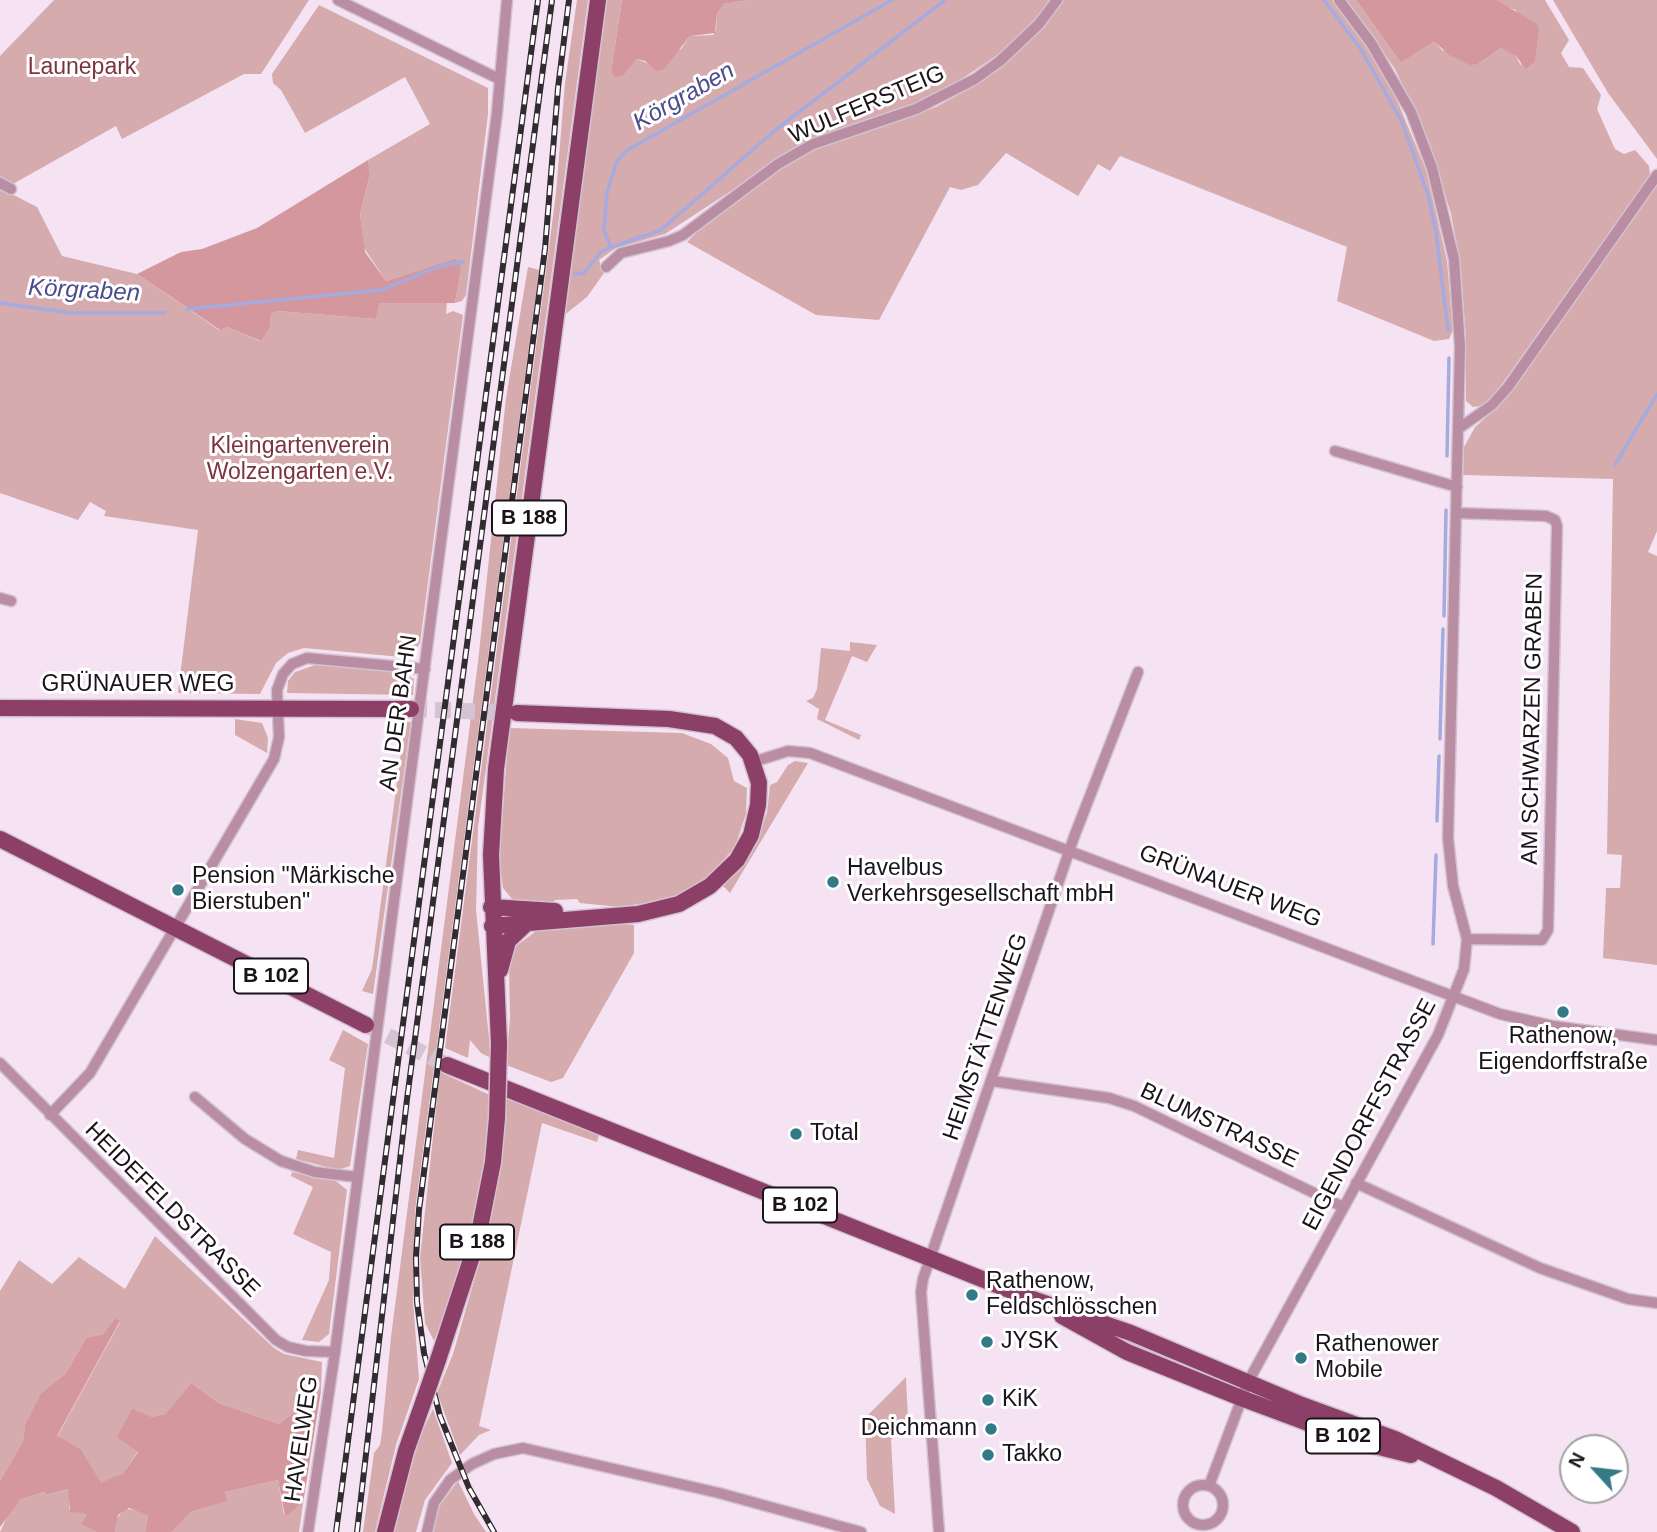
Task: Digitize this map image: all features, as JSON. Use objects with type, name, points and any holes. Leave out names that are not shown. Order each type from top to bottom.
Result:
[{"type":"main road","name":"B 188","points":[[385,1532],[399,1473],[478,1238],[493,1163],[499,1044],[491,907],[496,769],[598,0]]},
{"type":"main road","name":"GRÜNAUER WEG","points":[[0,708],[411,709]]},
{"type":"main road","points":[[492,926],[621,915],[679,904],[710,886],[727,871],[745,848],[756,819],[759,783],[753,762],[743,745],[729,733],[698,721],[517,713]]},
{"type":"main road","name":"B 102","points":[[0,839],[366,1025]]},
{"type":"main road","points":[[491,907],[621,915]]},
{"type":"main road","points":[[497,983],[508,941],[526,924]]},
{"type":"main road","name":"B 102","points":[[447,1065],[1027,1297],[1131,1333],[1395,1439],[1496,1488],[1572,1532]]},
{"type":"main road","name":"B 102","points":[[1027,1297],[1126,1352],[1241,1398],[1359,1442],[1448,1464]]},
{"type":"street","points":[[338,0],[499,79]]},
{"type":"street","name":"AN DER BAHN","points":[[335,1352],[498,113],[508,0]]},
{"type":"street","name":"WULFERSTEIG","points":[[606,267],[621,253],[669,242],[778,164],[813,144],[916,109],[975,79],[1000,61],[1039,24],[1057,0]]},
{"type":"street","name":"EIGENDORFFSTRASSE","points":[[1209,1486],[1248,1382],[1438,1035],[1464,969],[1466,939],[1453,886],[1448,838],[1459,374],[1454,259],[1432,168],[1411,112],[1394,80],[1339,0]]},
{"type":"street","points":[[1458,429],[1492,405],[1508,387],[1657,175]]},
{"type":"street","points":[[0,183],[10,189]]},
{"type":"street","points":[[1335,451],[1457,487]]},
{"type":"street","name":"AM SCHWARZEN GRABEN","points":[[1456,513],[1546,516],[1554,519],[1557,526],[1547,937],[1542,940],[1466,939]]},
{"type":"street","points":[[50,1115],[90,1073],[277,752],[277,690],[283,674],[292,664],[307,658],[425,669]]},
{"type":"street","name":"HEIMSTÄTTENWEG","points":[[939,1532],[921,1292],[930,1258],[1070,850],[1138,672]]},
{"type":"street","name":"GRÜNAUER WEG","points":[[753,762],[788,751],[810,753],[1525,1021],[1657,1040]]},
{"type":"street","name":"HEIDEFELDSTRASSE","points":[[0,1063],[276,1340],[288,1347],[335,1352]]},
{"type":"street","name":"BLUMSTRASSE","points":[[992,1081],[1109,1098],[1134,1106],[1343,1207]]},
{"type":"street","points":[[195,1097],[245,1139],[281,1161],[315,1172],[357,1177]]},
{"type":"street","points":[[1356,1183],[1540,1268],[1628,1299],[1657,1303]]},
{"type":"street","name":"HAVELWEG","points":[[308,1532],[335,1352]]},
{"type":"street","points":[[426,1532],[439,1493],[461,1472],[494,1454],[523,1448],[719,1493],[861,1532]]},
{"type":"street","points":[[1209,1486],[1220,1495],[1222,1513],[1212,1524],[1196,1524],[1184,1513],[1183,1500],[1195,1487],[1209,1486]]},
{"type":"green space","name":"Launepark","points":[[54,0],[309,0],[261,74],[244,74],[122,139],[116,126],[13,184],[0,177],[0,56]]},
{"type":"green space","points":[[577,0],[588,0],[478,828],[476,910],[491,1058],[481,1053],[470,1040],[468,1058],[445,1048],[556,193],[565,83]]},
{"type":"green space","points":[[607,0],[622,0],[611,72],[624,75],[637,59],[649,64],[681,49],[690,36],[713,35],[717,14],[724,4],[748,0],[1049,0],[1036,19],[999,54],[933,98],[777,161],[665,234],[616,248],[599,260],[604,273],[587,297],[563,316]]},
{"type":"green space","points":[[1063,0],[1332,0],[1364,41],[1394,93],[1426,170],[1447,261],[1453,330],[1449,339],[1434,341],[1337,301],[1347,247],[1120,156],[1110,171],[1098,164],[1078,196],[1006,153],[978,185],[961,190],[950,187],[879,320],[816,315],[687,242],[701,228],[779,169],[821,145],[936,107],[976,85],[1003,66],[1042,27]]},
{"type":"green space","points":[[1346,0],[1356,0],[1401,63],[1434,40],[1442,50],[1478,64],[1501,48],[1516,56],[1521,66],[1516,10],[1502,6],[1496,0],[1545,0],[1569,40],[1561,53],[1569,67],[1583,68],[1601,95],[1597,109],[1615,149],[1624,154],[1635,150],[1649,166],[1650,174],[1636,195],[1497,391],[1482,406],[1473,407],[1466,401],[1466,338],[1460,261],[1451,214],[1428,139],[1395,69]]},
{"type":"green space","points":[[1553,0],[1657,0],[1657,159],[1608,93]]},
{"type":"green space","points":[[319,5],[488,88],[488,114],[466,295],[462,301],[455,303],[461,270],[424,269],[386,281],[364,248],[360,214],[370,174],[368,160],[430,124],[405,77],[305,133],[281,90],[273,83],[272,74]]},
{"type":"green space","points":[[1657,183],[1657,531],[1648,552],[1657,556],[1657,965],[1603,958],[1606,888],[1620,888],[1622,855],[1607,854],[1613,479],[1463,475],[1464,447],[1475,427],[1492,412],[1528,367]]},
{"type":"green space","name":"Kleingartenverein Wolzengarten e.V.","points":[[0,188],[37,207],[62,256],[137,274],[219,330],[227,327],[260,341],[270,327],[271,314],[277,311],[376,319],[378,303],[447,302],[446,314],[453,311],[463,315],[420,643],[415,651],[401,657],[304,648],[288,653],[276,663],[260,694],[178,693],[198,530],[104,516],[106,511],[90,502],[78,520],[0,493]]},
{"type":"green space","points":[[528,267],[539,270],[415,1211],[413,1301],[419,1379],[396,1445],[375,1532],[363,1532],[374,1453],[380,1445],[382,1431],[391,1337],[478,662],[506,398]]},
{"type":"green space","points":[[850,642],[877,645],[867,662],[852,656],[825,720],[861,735],[859,740],[817,719],[819,709],[806,701],[813,698],[817,689],[821,648],[850,651]]},
{"type":"green space","points":[[315,665],[399,672],[414,679],[413,695],[287,693],[288,681],[295,672]]},
{"type":"green space","points":[[235,719],[262,723],[268,738],[267,753],[235,735]]},
{"type":"green space","points":[[405,722],[411,722],[373,994],[362,991],[372,969]]},
{"type":"green space","points":[[509,728],[682,733],[711,744],[728,758],[734,781],[747,788],[746,814],[735,847],[704,882],[672,899],[619,907],[580,903],[577,899],[555,900],[550,906],[520,903],[512,899],[503,888],[499,862]]},
{"type":"green space","points":[[795,761],[808,763],[730,893],[722,885],[760,831],[767,813],[770,785],[777,782],[788,765]]},
{"type":"green space","points":[[617,923],[634,925],[634,953],[563,1078],[551,1082],[506,1065],[510,1018],[509,965],[515,947],[540,928]]},
{"type":"green space","points":[[343,1030],[368,1044],[350,1166],[338,1170],[296,1159],[298,1150],[334,1158],[345,1068],[329,1060]]},
{"type":"green space","points":[[440,1072],[490,1095],[482,1182],[471,1235],[459,1277],[434,1341],[425,1323],[420,1258]]},
{"type":"green space","points":[[506,1097],[599,1135],[597,1142],[542,1123],[479,1426],[491,1430],[479,1435],[460,1455],[437,1393],[453,1354],[486,1239],[497,1183]]},
{"type":"green space","points":[[292,1172],[336,1181],[347,1190],[329,1334],[319,1342],[302,1340],[329,1280],[331,1252],[293,1234],[313,1187],[291,1176]]},
{"type":"green space","points":[[155,1236],[274,1348],[284,1354],[322,1362],[321,1391],[279,1424],[219,1403],[191,1383],[165,1414],[151,1417],[138,1451],[123,1473],[101,1484],[81,1449],[57,1437],[120,1322],[115,1318],[103,1334],[86,1338],[66,1373],[40,1394],[25,1424],[23,1441],[0,1481],[0,1291],[19,1260],[52,1284],[79,1257],[125,1289]]},
{"type":"green space","points":[[906,1377],[908,1420],[891,1440],[895,1514],[880,1506],[867,1479],[865,1418]]},
{"type":"green space","points":[[433,1409],[452,1463],[425,1500],[416,1532],[393,1532],[420,1436]]},
{"type":"green space","points":[[278,1480],[284,1515],[304,1497],[299,1532],[172,1532],[191,1512],[226,1501],[225,1492]]},
{"type":"green space","points":[[458,1481],[486,1532],[432,1532],[438,1508]]},
{"type":"green space","points":[[69,1489],[69,1509],[83,1513],[86,1516],[82,1524],[96,1532],[0,1532],[11,1508],[20,1500],[44,1492],[47,1495]]},
{"type":"green space","points":[[125,1509],[139,1510],[148,1515],[145,1532],[115,1532],[117,1518]]},
{"type":"shaded area","points":[[622,0],[748,0],[724,4],[717,14],[715,33],[690,36],[663,70],[656,71],[645,61],[637,59],[624,75],[616,77],[611,72]]},
{"type":"shaded area","points":[[1356,0],[1496,0],[1536,23],[1539,28],[1535,61],[1526,69],[1516,56],[1501,48],[1478,64],[1470,65],[1449,55],[1434,41],[1401,63]]},
{"type":"shaded area","points":[[368,160],[370,174],[360,214],[365,252],[386,281],[455,259],[461,270],[455,303],[379,303],[376,319],[277,311],[271,314],[270,327],[261,341],[227,327],[220,330],[137,274],[181,252],[202,249],[257,228]]},
{"type":"shaded area","points":[[115,1318],[120,1321],[57,1436],[81,1449],[101,1483],[123,1473],[138,1452],[117,1437],[132,1409],[151,1417],[165,1414],[191,1383],[219,1403],[279,1424],[321,1391],[304,1497],[294,1510],[285,1516],[278,1480],[225,1492],[227,1501],[191,1512],[172,1532],[145,1532],[148,1515],[129,1508],[118,1515],[115,1532],[96,1532],[81,1524],[86,1516],[83,1513],[70,1512],[68,1489],[47,1495],[44,1492],[20,1500],[0,1527],[0,1481],[23,1441],[25,1424],[40,1394],[66,1373],[86,1338],[103,1334]]},
{"type":"waterway","name":"Körgraben","points":[[575,273],[583,274],[601,252],[611,247],[604,231],[607,193],[617,161],[626,151],[892,0]]},
{"type":"waterway","points":[[612,247],[661,230],[773,132],[945,0]]},
{"type":"waterway","points":[[1324,0],[1360,48],[1402,122],[1428,195],[1436,232],[1448,330]]},
{"type":"waterway","name":"Körgraben","points":[[187,309],[382,290],[440,266],[463,262]]},
{"type":"waterway","name":"Körgraben","points":[[0,303],[71,313],[165,313]]},
{"type":"waterway","points":[[1447,456],[1449,358]]},
{"type":"waterway","points":[[1615,465],[1657,394]]},
{"type":"waterway","points":[[1444,616],[1446,510]]},
{"type":"waterway","points":[[1440,739],[1443,629]]},
{"type":"waterway","points":[[1437,821],[1439,756]]},
{"type":"waterway","points":[[1433,944],[1436,855]]},
{"type":"tunnel","points":[[411,709],[517,713]]},
{"type":"tunnel","points":[[366,1025],[447,1065]]},
{"type":"railway","points":[[336,1532],[538,0]]},
{"type":"railway","points":[[357,1532],[407,1099],[552,0]]},
{"type":"railway","points":[[494,1532],[469,1488],[440,1416],[424,1353],[417,1302],[416,1257],[419,1210],[545,249],[558,88],[569,0]]},
{"type":"place","name":"Havelbus Verkehrsgesellschaft mbH","points":[[833,882]]},
{"type":"place","name":"Pension \"Märkische Bierstuben\"","points":[[178,890]]},
{"type":"place","name":"Rathenow, Eigendorffstraße","points":[[1563,1012]]},
{"type":"place","name":"Total","points":[[796,1134]]},
{"type":"place","name":"Rathenow, Feldschlösschen","points":[[972,1295]]},
{"type":"place","name":"JYSK","points":[[987,1342]]},
{"type":"place","name":"Rathenower Mobile","points":[[1301,1358]]},
{"type":"place","name":"KiK","points":[[988,1400]]},
{"type":"place","name":"Deichmann","points":[[991,1429]]},
{"type":"place","name":"Takko","points":[[988,1455]]}]
